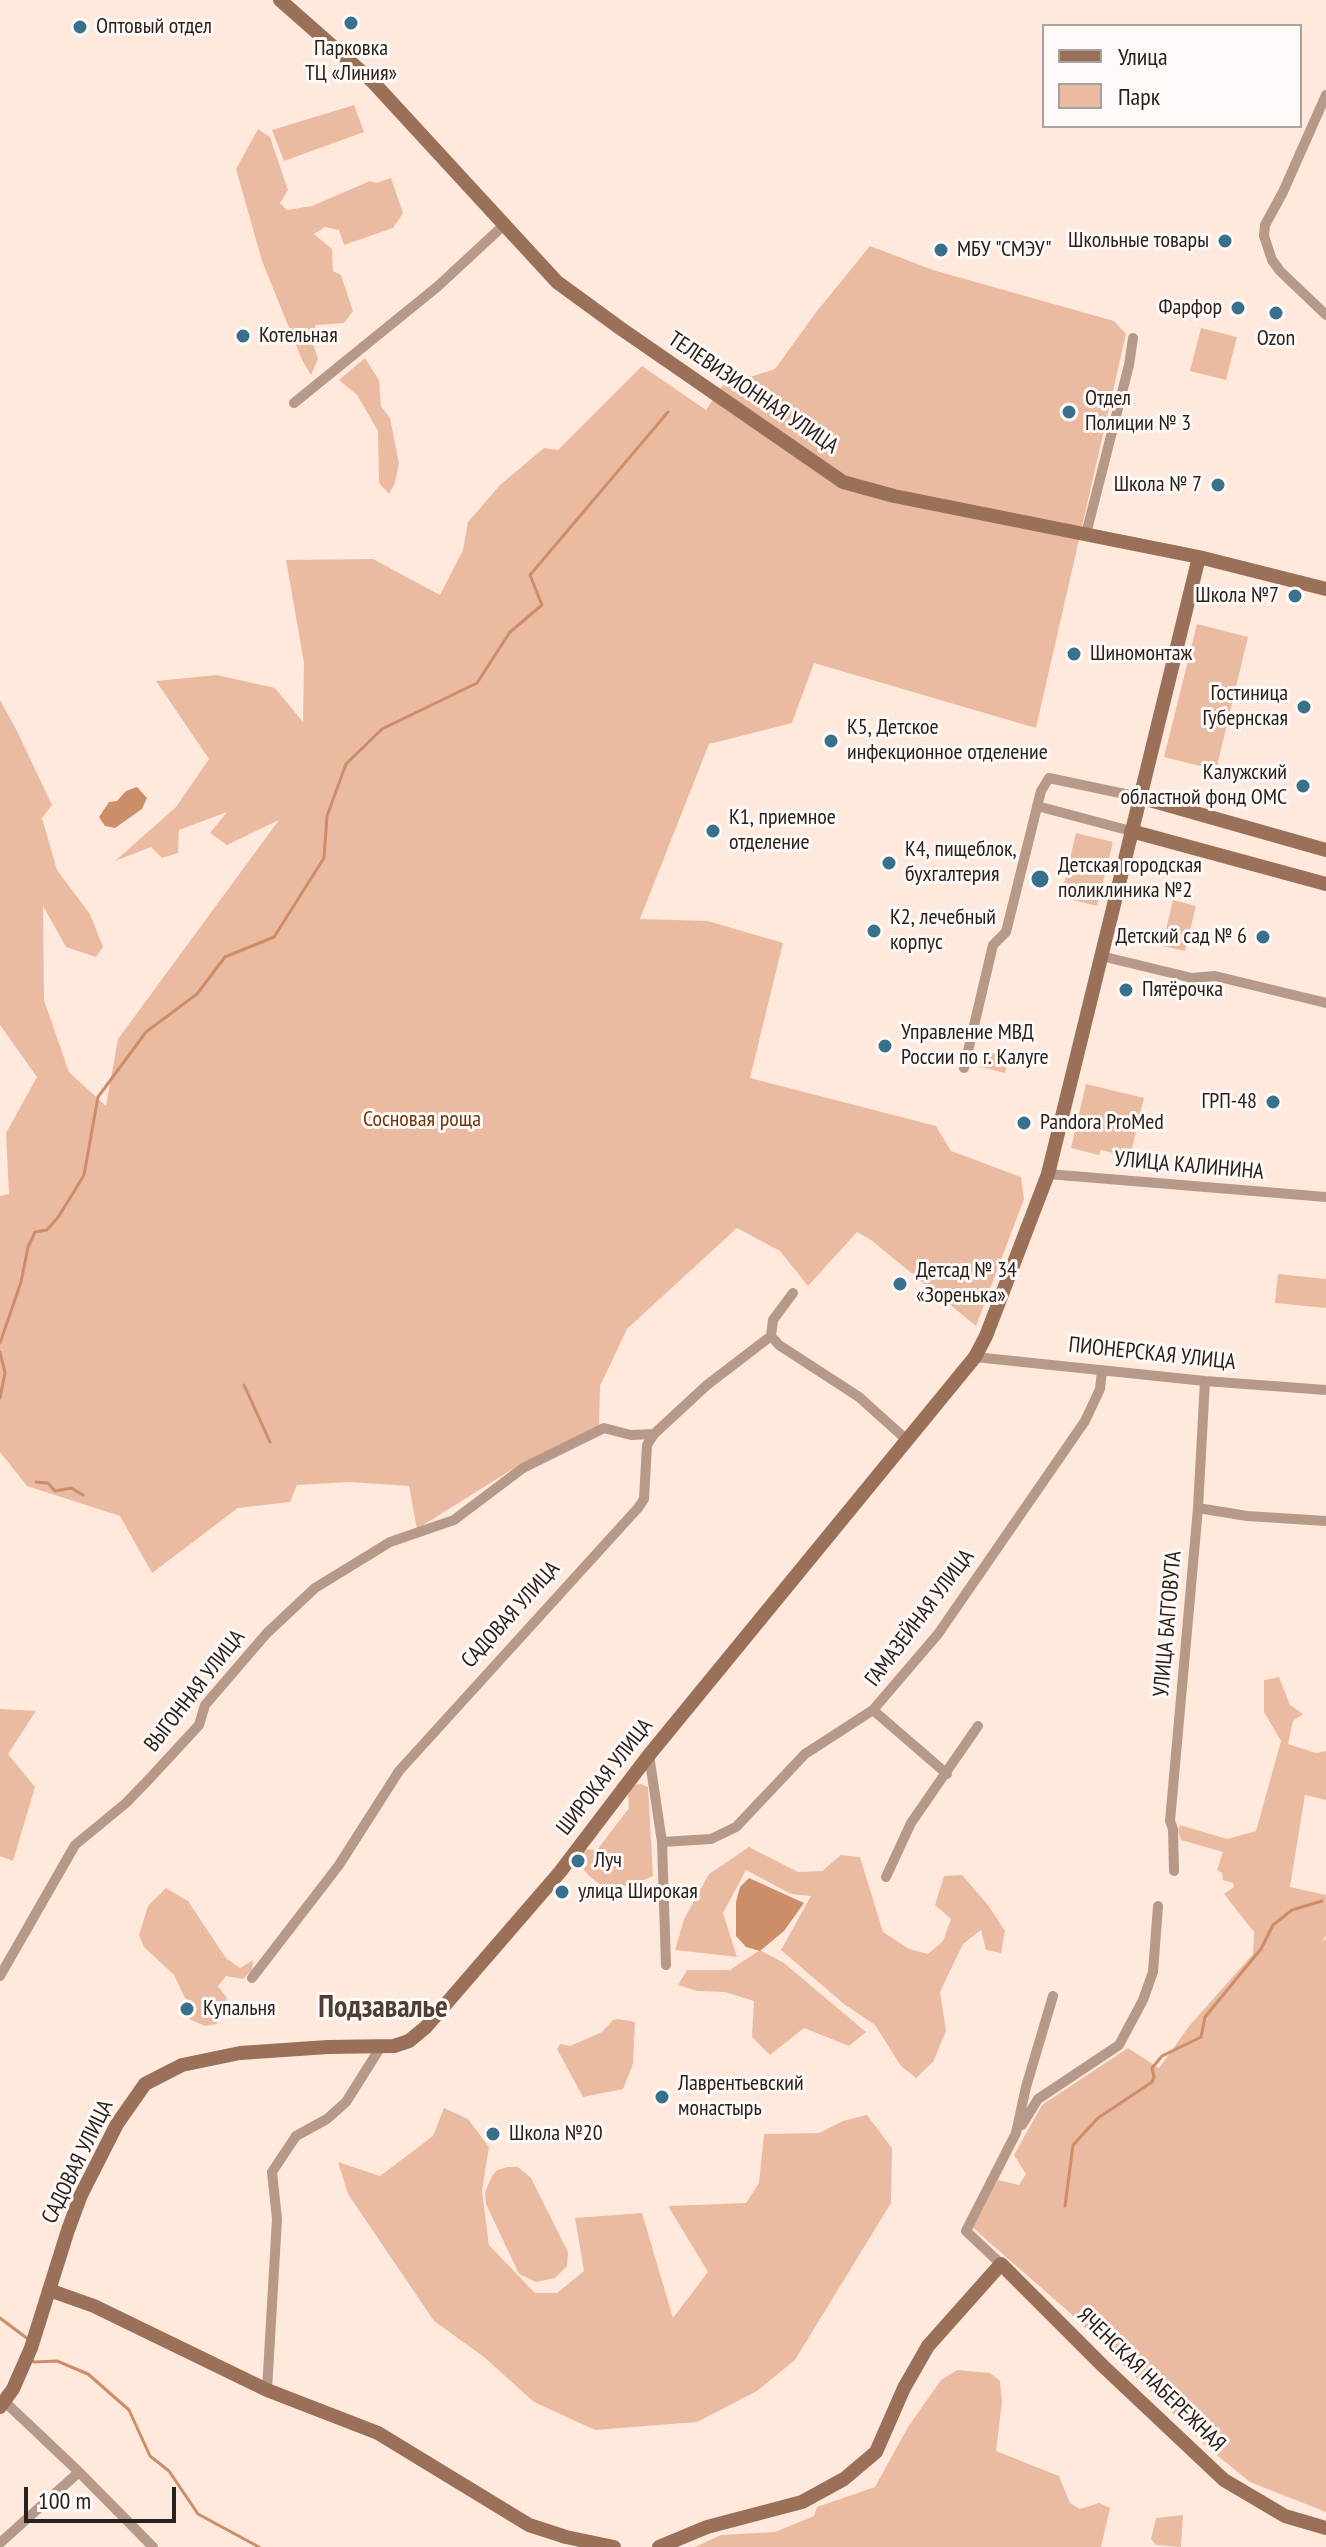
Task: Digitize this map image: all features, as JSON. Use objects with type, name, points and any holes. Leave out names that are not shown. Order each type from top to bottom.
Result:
[{"type":"street","name":"ТЕЛЕВИЗИОННАЯ УЛИЦА","points":[[280,0],[372,81],[557,282],[843,482],[894,496],[1199,557],[1326,589]]},
{"type":"street","points":[[1326,95],[1265,225],[1264,236],[1272,260],[1280,271],[1326,315]]},
{"type":"street","points":[[294,403],[437,287],[504,225]]},
{"type":"street","points":[[1086,534],[1129,365],[1133,338]]},
{"type":"street","name":"ШИРОКАЯ УЛИЦА","points":[[182,2065],[240,2053],[328,2047],[380,2048],[409,2041],[426,2027],[560,1872],[649,1755],[975,1357],[986,1336],[1048,1174],[1199,557]]},
{"type":"street","points":[[964,1068],[993,945],[1006,932],[1041,791],[1049,778],[1139,797],[1326,850]]},
{"type":"street","points":[[1037,806],[1326,884]]},
{"type":"street","points":[[1101,956],[1192,978],[1215,976],[1326,1003]]},
{"type":"street","name":"УЛИЦА КАЛИНИНА","points":[[1048,1174],[1326,1197]]},
{"type":"street","points":[[654,1434],[707,1385],[771,1336],[773,1320],[793,1293]]},
{"type":"street","points":[[771,1336],[779,1345],[859,1397],[908,1441]]},
{"type":"street","name":"ПИОНЕРСКАЯ УЛИЦА","points":[[975,1357],[1326,1390]]},
{"type":"street","name":"ГАМАЗЕЙНАЯ УЛИЦА","points":[[662,1842],[711,1839],[736,1827],[805,1754],[873,1710],[938,1634],[1085,1421],[1100,1389],[1102,1370]]},
{"type":"street","name":"УЛИЦА БАГГОВУТА","points":[[1174,1871],[1170,1821],[1198,1508],[1205,1381]]},
{"type":"street","name":"ВЫГОННАЯ УЛИЦА","points":[[0,1976],[75,1845],[126,1803],[152,1776],[199,1725],[205,1705],[267,1633],[315,1588],[390,1542],[454,1520],[523,1468],[604,1428],[631,1435],[654,1434]]},
{"type":"street","name":"САДОВАЯ УЛИЦА","points":[[252,1978],[339,1865],[399,1771],[638,1508],[644,1499],[647,1445],[654,1434]]},
{"type":"street","points":[[1198,1508],[1247,1516],[1326,1521]]},
{"type":"street","points":[[873,1710],[947,1774]]},
{"type":"street","points":[[886,1877],[911,1823],[978,1726]]},
{"type":"street","points":[[649,1755],[662,1842],[666,1965]]},
{"type":"street","points":[[1016,2133],[1038,2099],[1119,2045],[1143,2000],[1153,1972],[1158,1906]]},
{"type":"street","points":[[1016,2133],[1053,1996]]},
{"type":"street","points":[[267,2390],[277,2219],[272,2172],[296,2136],[327,2119],[346,2102],[380,2048]]},
{"type":"street","name":"САДОВАЯ УЛИЦА","points":[[2,2405],[31,2348],[81,2195],[117,2124],[145,2084],[182,2065]]},
{"type":"street","name":"ЯЧЕНСКАЯ НАБЕРЕЖНАЯ","points":[[1016,2133],[966,2231],[1224,2480],[1285,2516],[1326,2528]]},
{"type":"street","points":[[659,2547],[707,2527],[802,2502],[844,2479],[876,2452],[904,2388],[928,2346],[1001,2264]]},
{"type":"street","points":[[49,2290],[94,2306],[267,2390],[378,2433],[529,2525],[614,2547]]},
{"type":"street","points":[[2,2405],[79,2472],[153,2547]]},
{"type":"street","points":[[0,2543],[79,2472]]},
{"type":"green space","points":[[354,105],[364,132],[284,161],[272,130]]},
{"type":"green space","points":[[258,129],[270,137],[288,190],[280,203],[287,210],[312,206],[370,181],[376,183],[391,178],[403,213],[393,228],[344,245],[339,230],[325,227],[314,234],[332,249],[333,271],[341,275],[353,311],[344,323],[316,325],[311,337],[318,359],[311,375],[262,261],[236,169]]},
{"type":"green space","name":"Сосновая роща","points":[[870,246],[933,270],[1114,321],[1126,334],[1036,728],[814,663],[792,723],[709,744],[640,919],[708,921],[783,943],[750,1078],[936,1126],[951,1151],[1021,1177],[1024,1199],[976,1326],[871,1240],[857,1232],[808,1286],[780,1251],[737,1228],[627,1329],[600,1386],[599,1427],[519,1465],[417,1529],[409,1486],[350,1482],[297,1485],[290,1502],[238,1508],[152,1573],[120,1516],[27,1486],[0,1452],[0,1196],[9,1194],[6,1133],[37,1077],[0,1025],[0,700],[52,805],[42,818],[57,870],[90,914],[103,947],[96,957],[66,947],[43,906],[44,1000],[69,1072],[106,1106],[118,1039],[279,820],[227,845],[210,833],[227,812],[179,830],[178,853],[162,858],[151,847],[115,861],[176,807],[209,759],[156,681],[217,675],[275,688],[303,722],[304,663],[286,560],[373,559],[440,595],[463,550],[468,522],[500,485],[544,448],[558,450],[642,366],[706,410],[722,386],[775,369]]},
{"type":"green space","points":[[1201,328],[1237,337],[1226,380],[1190,371]]},
{"type":"green space","points":[[365,358],[379,380],[381,406],[390,418],[399,463],[389,494],[379,483],[378,431],[357,395],[339,380]]},
{"type":"green space","points":[[1197,624],[1248,637],[1216,770],[1164,757]]},
{"type":"green space","points":[[1076,833],[1113,842],[1097,906],[1061,897]]},
{"type":"green space","points":[[1173,900],[1196,906],[1185,951],[1162,946]]},
{"type":"green space","points":[[984,1051],[1009,1057],[1005,1073],[981,1067]]},
{"type":"green space","points":[[1086,1084],[1144,1098],[1130,1157],[1101,1150],[1099,1155],[1071,1148]]},
{"type":"green space","points":[[1278,1274],[1326,1279],[1326,1308],[1275,1303]]},
{"type":"green space","points":[[1279,1677],[1290,1705],[1303,1714],[1293,1721],[1288,1744],[1316,1753],[1326,1751],[1326,1800],[1305,1795],[1290,1887],[1326,1895],[1326,1936],[1322,1942],[1326,1939],[1326,2512],[1250,2482],[1207,2447],[1069,2312],[973,2228],[998,2180],[1019,2185],[1026,2174],[1014,2155],[1042,2105],[1128,2048],[1159,2068],[1190,2025],[1253,1954],[1254,1932],[1224,1894],[1234,1887],[1233,1883],[1223,1880],[1222,1873],[1217,1870],[1223,1852],[1181,1840],[1178,1830],[1180,1825],[1227,1839],[1256,1831],[1281,1741],[1264,1712],[1264,1680]]},
{"type":"green space","points":[[0,1709],[36,1711],[8,1754],[35,1787],[13,1861],[0,1856]]},
{"type":"green space","points":[[633,1785],[648,1787],[653,1876],[631,1886],[601,1885],[581,1866],[580,1855],[583,1849],[597,1850],[629,1808],[628,1793]]},
{"type":"green space","points":[[749,1847],[798,1872],[822,1871],[841,1855],[860,1857],[883,1932],[909,1949],[928,1954],[943,1941],[951,1919],[935,1905],[944,1876],[962,1875],[988,1905],[1005,1931],[1001,1953],[986,1950],[981,1930],[963,1944],[940,1992],[946,2031],[933,2062],[916,2078],[901,2066],[875,2025],[844,2004],[781,1950],[811,1896],[791,1894],[746,1870],[723,1913],[737,1957],[675,1950],[684,1919],[709,1874]]},
{"type":"green space","points":[[166,1888],[188,1901],[226,1958],[240,1968],[253,1960],[252,1970],[243,1979],[226,1976],[218,1986],[227,1998],[217,2024],[205,2026],[189,2019],[195,2007],[185,1998],[174,1975],[144,1947],[139,1935],[148,1906]]},
{"type":"green space","points":[[760,1950],[784,1963],[866,2032],[849,2046],[804,2028],[770,2055],[752,2037],[754,2001],[725,1992],[697,1991],[678,1985],[687,1970],[730,1970]]},
{"type":"green space","points":[[618,2019],[635,2022],[633,2064],[623,2089],[583,2097],[557,2049],[560,2044],[570,2046],[602,2032]]},
{"type":"green space","points":[[444,2108],[468,2119],[489,2147],[482,2191],[489,2245],[535,2293],[557,2293],[584,2271],[575,2218],[642,2213],[673,2318],[708,2272],[668,2206],[746,2203],[759,2183],[764,2134],[819,2133],[843,2121],[867,2115],[892,2148],[891,2203],[795,2360],[757,2391],[697,2422],[595,2430],[534,2402],[484,2357],[434,2321],[348,2194],[338,2162],[380,2176],[433,2136]]},
{"type":"green space","points":[[518,2167],[531,2178],[568,2252],[567,2266],[555,2278],[536,2282],[519,2274],[486,2204],[485,2192],[492,2176],[497,2170]]},
{"type":"green space","points":[[957,2370],[990,2373],[1000,2381],[1002,2402],[996,2451],[1059,2476],[1070,2503],[1080,2509],[1099,2503],[1110,2508],[1101,2547],[695,2547],[721,2535],[775,2532],[814,2516],[817,2507],[875,2487],[908,2427],[941,2380]]},
{"type":"green space","points":[[1183,2515],[1181,2547],[1156,2545],[1151,2539],[1156,2518]]},
{"type":"shaded area","points":[[137,787],[147,798],[142,809],[115,828],[105,826],[99,817],[109,802],[117,801],[126,791]]},
{"type":"shaded area","points":[[749,1878],[804,1903],[784,1931],[760,1951],[746,1947],[736,1936],[736,1902],[740,1887]]},
{"type":"waterway","points":[[0,1343],[35,1232],[47,1230],[84,1175],[98,1097],[146,1032],[197,994],[225,957],[274,937],[324,858],[327,816],[346,764],[382,729],[477,683],[510,632],[542,605],[530,575],[668,412]]},
{"type":"waterway","points":[[0,1352],[5,1373],[0,1398]]},
{"type":"waterway","points":[[244,1385],[270,1442]]},
{"type":"waterway","points":[[36,1482],[48,1483],[55,1491],[71,1488],[83,1495]]},
{"type":"waterway","points":[[1065,2206],[1073,2145],[1098,2118],[1152,2082],[1152,2068],[1162,2056],[1201,2037],[1205,2017],[1261,1949],[1273,1925],[1292,1910],[1322,1901]]},
{"type":"waterway","points":[[0,2318],[28,2339]]},
{"type":"waterway","points":[[30,2359],[34,2362],[57,2361],[88,2374],[129,2410],[150,2456],[169,2471],[198,2514],[259,2547]]},
{"type":"place","name":"Парковка ТЦ «Линия»","points":[[351,23]]},
{"type":"place","name":"Оптовый отдел","points":[[80,27]]},
{"type":"place","name":"Школьные товары","points":[[1225,241]]},
{"type":"place","name":"МБУ \"СМЭУ\"","points":[[941,250]]},
{"type":"place","name":"Фарфор","points":[[1238,308]]},
{"type":"place","name":"Ozon","points":[[1276,313]]},
{"type":"place","name":"Котельная","points":[[243,336]]},
{"type":"place","name":"Отдел Полиции № 3","points":[[1069,412]]},
{"type":"place","name":"Школа № 7","points":[[1218,485]]},
{"type":"place","name":"Школа №7","points":[[1295,596]]},
{"type":"place","name":"Шиномонтаж","points":[[1074,654]]},
{"type":"place","name":"Гостиница Губернская","points":[[1304,707]]},
{"type":"place","name":"К5, Детское инфекционное отделение","points":[[831,741]]},
{"type":"place","name":"Калужский областной фонд ОМС","points":[[1303,786]]},
{"type":"place","name":"К1, приемное отделение","points":[[713,831]]},
{"type":"place","name":"К4, пищеблок, бухгалтерия","points":[[889,863]]},
{"type":"place","name":"Детская городская поликлиника №2","points":[[1040,879]]},
{"type":"place","name":"К2, лечебный корпус","points":[[874,931]]},
{"type":"place","name":"Детский сад № 6","points":[[1263,937]]},
{"type":"place","name":"Пятёрочка","points":[[1126,990]]},
{"type":"place","name":"Управление МВД России по г. Калуге","points":[[885,1046]]},
{"type":"place","name":"ГРП-48","points":[[1273,1102]]},
{"type":"place","name":"Pandora ProMed","points":[[1024,1123]]},
{"type":"place","name":"Детсад № 34 «Зоренька»","points":[[900,1284]]},
{"type":"place","name":"Луч","points":[[578,1861]]},
{"type":"place","name":"улица Широкая","points":[[562,1892]]},
{"type":"place","name":"Купальня","points":[[187,2009]]},
{"type":"place","name":"Лаврентьевский монастырь","points":[[662,2097]]},
{"type":"place","name":"Школа №20","points":[[493,2134]]},
{"type":"district","name":"Подзавалье","points":[[383,2008]]}]
